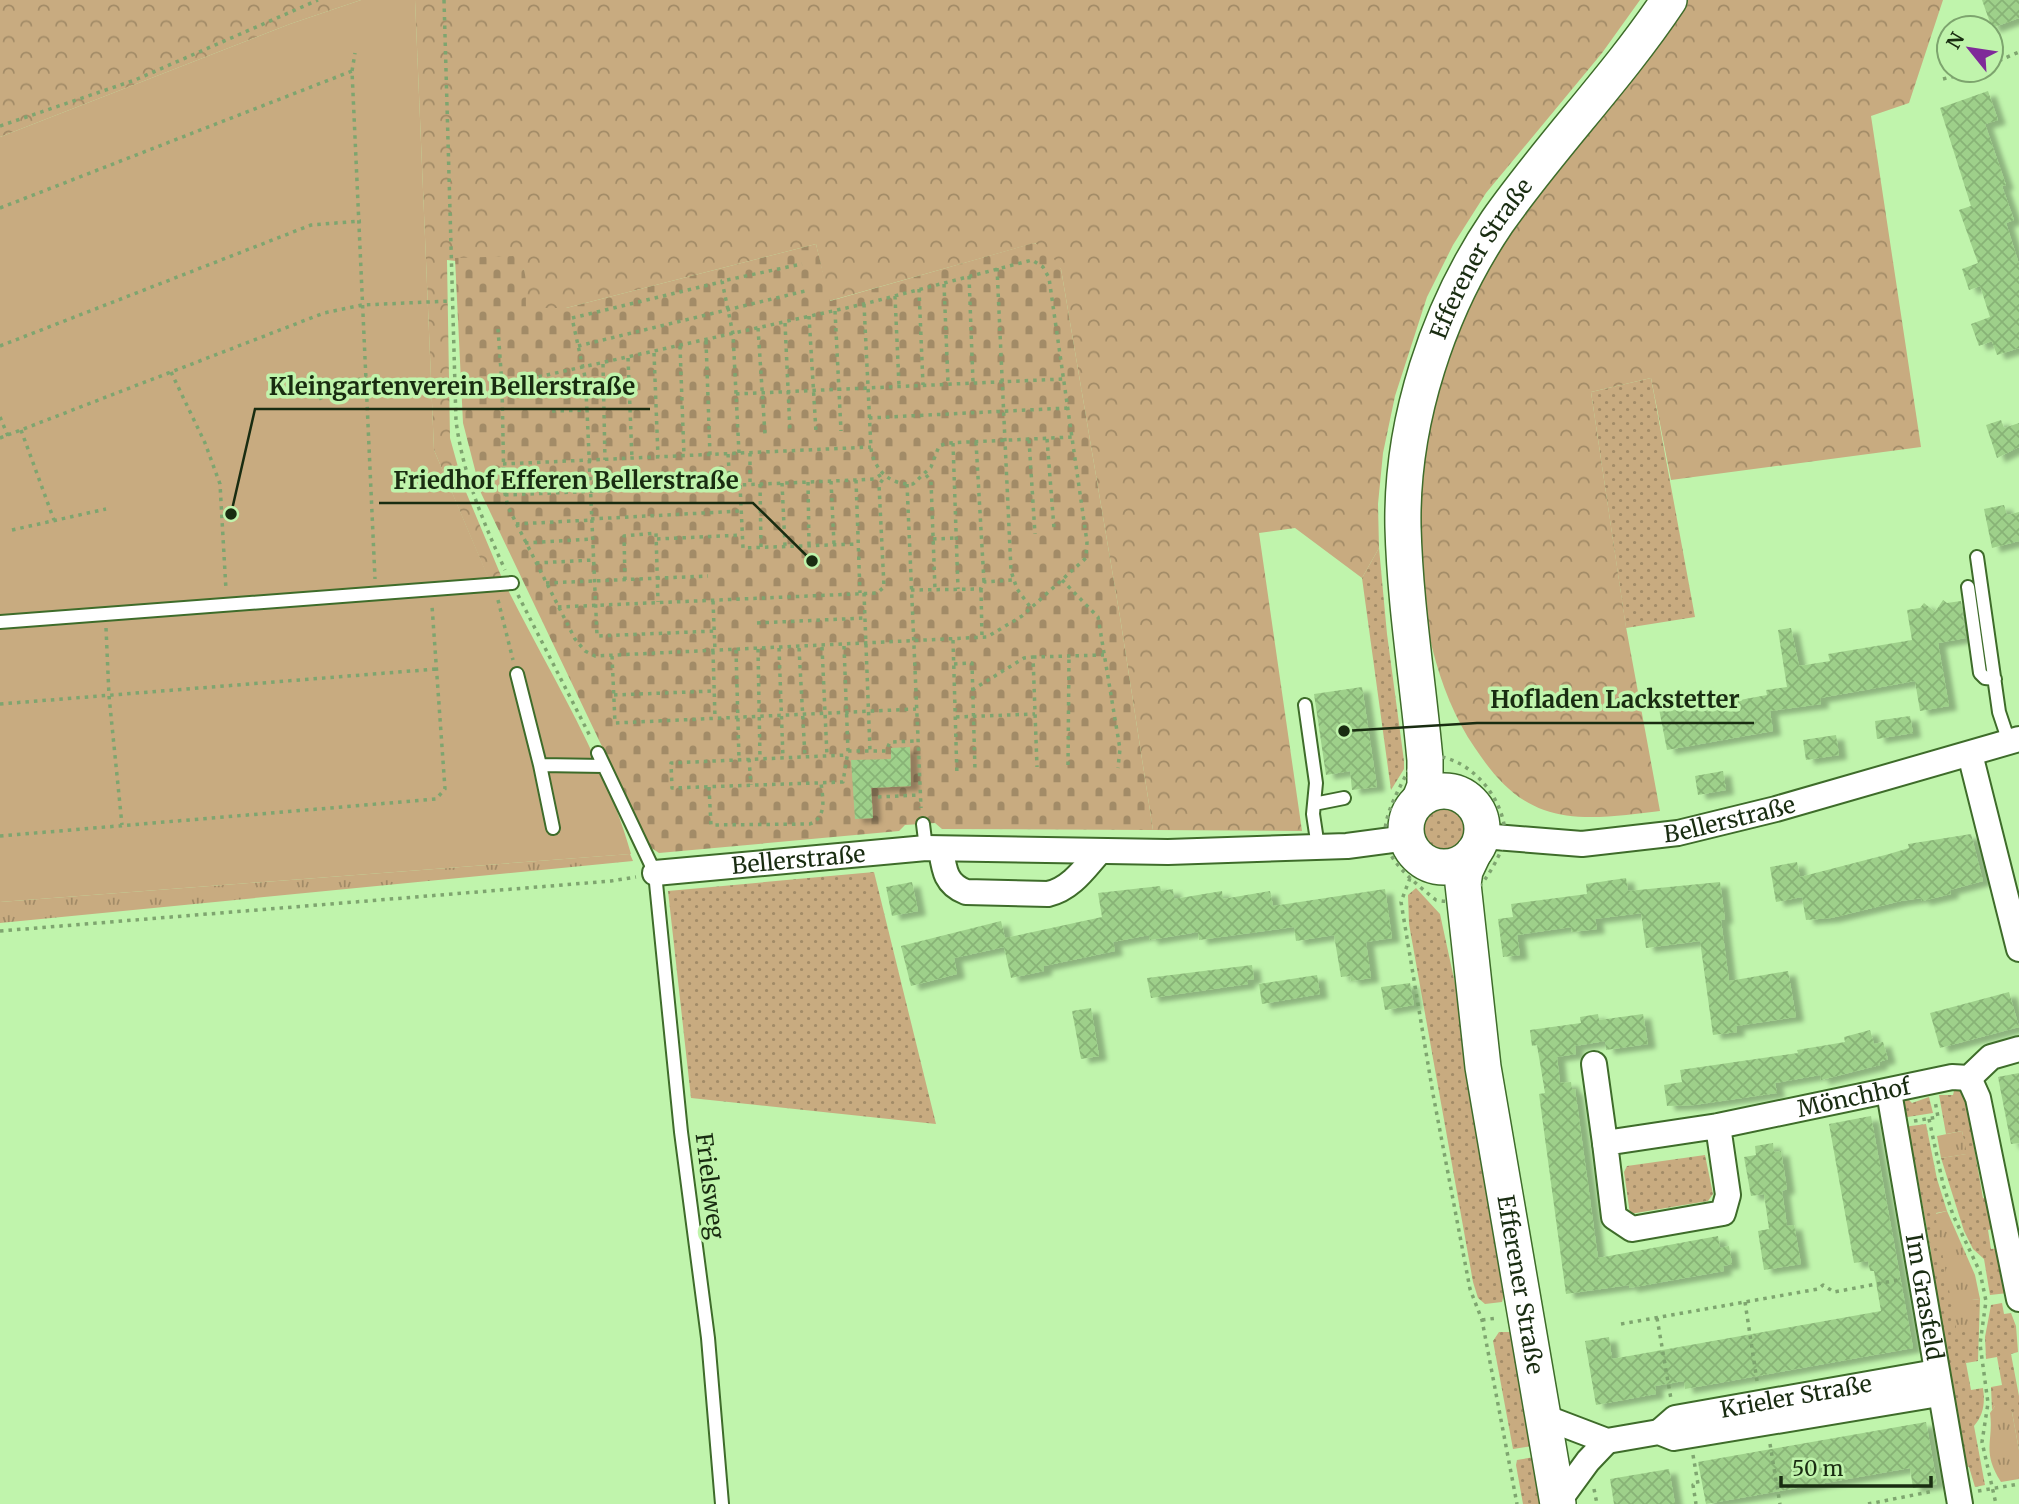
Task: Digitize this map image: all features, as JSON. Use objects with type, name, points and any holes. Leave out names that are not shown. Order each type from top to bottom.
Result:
[{"type":"street","name":"Efferener Straße","points":[[1420,799],[1433,759],[1405,563],[1403,524],[1414,420],[1431,356],[1461,286],[1515,198],[1628,60],[1669,0]]},
{"type":"street","name":"Bellerstraße","points":[[1487,842],[1582,844],[1678,833],[1776,809],[2014,740]]},
{"type":"street","points":[[1970,754],[2017,941]]},
{"type":"street","name":"Efferener Straße","points":[[1433,759],[1455,792]]},
{"type":"street","points":[[1443,790],[1455,792],[1465,797],[1479,814],[1487,842],[1467,860],[1447,867],[1407,855],[1408,817],[1420,799],[1443,790]]},
{"type":"street","name":"Bellerstraße","points":[[655,873],[930,840],[1100,851],[1318,847],[1407,855]]},
{"type":"street","points":[[930,840],[947,879],[956,888],[966,892],[1048,894],[1060,891],[1070,884],[1100,851]]},
{"type":"street","name":"Efferener Straße","points":[[1455,900],[1465,871],[1487,842]]},
{"type":"street","name":"Efferener Straße","points":[[1407,855],[1455,900],[1477,991],[1483,1067],[1558,1503]]},
{"type":"street","name":"Mönchhof","points":[[1605,1143],[1718,1126],[1870,1092],[1889,1092],[1976,1071],[1991,1057],[2019,1049]]},
{"type":"street","points":[[1594,1064],[1614,1217],[1632,1229],[1723,1213],[1728,1195],[1718,1126]]},
{"type":"street","points":[[1976,1071],[1978,1098],[2017,1273],[2019,1298]]},
{"type":"street","name":"Im Grasfeld","points":[[1889,1092],[1923,1276],[1958,1495]]},
{"type":"street","name":"Krieler Straße","points":[[1607,1441],[1667,1425],[1674,1438],[1754,1415],[1938,1383]]},
{"type":"street","points":[[1544,1417],[1607,1441],[1588,1461],[1558,1503]]},
{"type":"lane","points":[[1976,557],[1999,712],[2014,740]]},
{"type":"lane","points":[[0,622],[512,583]]},
{"type":"lane","points":[[1968,587],[1980,673],[1985,678],[1994,679]]},
{"type":"lane","points":[[517,674],[553,828]]},
{"type":"lane","points":[[1305,705],[1317,783],[1314,804],[1318,847]]},
{"type":"lane","name":"Frielsweg","points":[[598,753],[655,873],[681,1132],[708,1338],[722,1504]]},
{"type":"lane","points":[[540,765],[604,766]]},
{"type":"lane","points":[[1314,804],[1344,799]]},
{"type":"path","points":[[0,126],[135,80],[318,0]]},
{"type":"path","points":[[444,0],[451,301],[460,456],[474,500],[512,583],[598,753]]},
{"type":"path","points":[[355,53],[352,71],[376,592]]},
{"type":"path","points":[[0,208],[352,71]]},
{"type":"path","points":[[0,346],[311,225],[361,221]]},
{"type":"path","points":[[498,329],[505,495],[515,524],[575,639],[585,652],[595,656],[982,638],[1004,629],[1031,608],[1084,561],[1087,554],[1047,272],[1032,260],[863,304],[502,385]]},
{"type":"path","points":[[715,631],[597,636],[587,410],[583,368],[572,318],[802,264]]},
{"type":"path","points":[[997,268],[1002,411],[1013,580],[1031,608]]},
{"type":"path","points":[[969,276],[973,382]]},
{"type":"path","points":[[722,281],[733,334],[739,453]]},
{"type":"path","points":[[944,283],[948,383]]},
{"type":"path","points":[[919,289],[923,384]]},
{"type":"path","points":[[578,346],[809,290]]},
{"type":"path","points":[[894,296],[899,386]]},
{"type":"path","points":[[0,438],[324,313],[362,305],[451,301]]},
{"type":"path","points":[[863,304],[870,447],[875,466],[883,475],[907,484],[926,475],[939,446],[953,443],[1072,437]]},
{"type":"path","points":[[835,310],[841,431]]},
{"type":"path","points":[[809,316],[816,432]]},
{"type":"path","points":[[785,322],[790,432]]},
{"type":"path","points":[[758,328],[765,434]]},
{"type":"path","points":[[706,340],[710,455]]},
{"type":"path","points":[[680,346],[684,456]]},
{"type":"path","points":[[654,353],[658,457]]},
{"type":"path","points":[[628,358],[632,459]]},
{"type":"path","points":[[603,364],[605,460]]},
{"type":"path","points":[[171,372],[205,443],[220,484],[227,606]]},
{"type":"path","points":[[318,399],[366,376]]},
{"type":"path","points":[[736,394],[1063,379]]},
{"type":"path","points":[[869,418],[1068,408]]},
{"type":"path","points":[[552,411],[587,410]]},
{"type":"path","points":[[0,417],[8,436]]},
{"type":"path","points":[[21,430],[54,521]]},
{"type":"path","points":[[1048,439],[1054,528]]},
{"type":"path","points":[[1029,440],[1035,534]]},
{"type":"path","points":[[976,442],[984,582],[981,589],[982,638]]},
{"type":"path","points":[[953,443],[958,589]]},
{"type":"path","points":[[502,464],[870,447]]},
{"type":"path","points":[[750,453],[750,485]]},
{"type":"path","points":[[728,454],[730,486]]},
{"type":"path","points":[[505,495],[856,480],[874,479],[883,475]]},
{"type":"path","points":[[558,607],[877,593],[884,587],[880,485],[883,475]]},
{"type":"path","points":[[926,475],[931,481],[935,590]]},
{"type":"path","points":[[856,480],[870,751]]},
{"type":"path","points":[[831,481],[834,544]]},
{"type":"path","points":[[808,482],[809,545]]},
{"type":"path","points":[[782,483],[785,546]]},
{"type":"path","points":[[760,484],[761,547]]},
{"type":"path","points":[[907,484],[919,795],[930,840]]},
{"type":"path","points":[[740,485],[743,548],[859,544]]},
{"type":"path","points":[[12,530],[106,509]]},
{"type":"path","points":[[515,524],[741,511]]},
{"type":"path","points":[[625,580],[624,536],[656,533],[659,602]]},
{"type":"path","points":[[657,539],[742,535]]},
{"type":"path","points":[[933,538],[956,538]]},
{"type":"path","points":[[525,543],[592,539]]},
{"type":"path","points":[[535,563],[594,561]]},
{"type":"path","points":[[546,583],[708,576]]},
{"type":"path","points":[[984,582],[1013,580]]},
{"type":"path","points":[[1062,580],[1098,617],[1120,750],[1118,768]]},
{"type":"path","points":[[494,584],[517,674]]},
{"type":"path","points":[[911,590],[981,589]]},
{"type":"path","points":[[0,836],[436,799],[445,789],[431,590]]},
{"type":"path","points":[[713,600],[715,718]]},
{"type":"path","points":[[106,615],[109,696],[122,825]]},
{"type":"path","points":[[757,623],[864,618]]},
{"type":"path","points":[[953,640],[957,776]]},
{"type":"path","points":[[844,645],[847,753],[843,782],[672,788],[671,763],[827,756],[847,753],[870,751],[886,751],[890,742],[917,741]]},
{"type":"path","points":[[822,646],[827,756]]},
{"type":"path","points":[[799,647],[804,757]]},
{"type":"path","points":[[779,648],[783,758]]},
{"type":"path","points":[[758,649],[760,759]]},
{"type":"path","points":[[736,650],[739,760]]},
{"type":"path","points":[[972,690],[1024,658],[1104,655]]},
{"type":"path","points":[[612,656],[615,723],[916,709]]},
{"type":"path","points":[[1068,765],[1069,656]]},
{"type":"path","points":[[1033,657],[1037,767]]},
{"type":"path","points":[[954,664],[972,663],[975,771]]},
{"type":"path","points":[[0,704],[436,669]]},
{"type":"path","points":[[614,695],[714,691]]},
{"type":"path","points":[[956,718],[1035,714]]},
{"type":"path","points":[[749,759],[751,785]]},
{"type":"path","points":[[1433,759],[1463,763],[1500,807],[1487,842],[1488,876],[1477,891],[1455,900],[1436,900],[1384,820],[1410,766],[1433,759]]},
{"type":"path","points":[[709,787],[712,825],[810,824],[820,817],[823,808],[821,783]]},
{"type":"path","points":[[878,797],[919,795]]},
{"type":"path","points":[[1407,855],[1391,857],[1407,855]]},
{"type":"path","points":[[1407,855],[1401,902],[1433,1094],[1469,1289],[1482,1320],[1517,1504]]},
{"type":"path","points":[[0,930],[611,881],[655,873]]},
{"type":"path","points":[[1894,1124],[1938,1117],[1933,1081]]},
{"type":"path","points":[[1929,1119],[1943,1184],[1953,1215],[1980,1272],[1986,1301],[1980,1344],[1988,1403],[1982,1441],[1996,1504]]},
{"type":"path","points":[[1622,1324],[1818,1289],[1823,1285],[1834,1292],[1923,1276]]},
{"type":"path","points":[[1745,1302],[1759,1389],[1749,1390],[1759,1440],[1769,1438],[1780,1504]]},
{"type":"path","points":[[1657,1318],[1667,1425]]},
{"type":"path","points":[[1692,1452],[1698,1484],[1693,1485],[1696,1504]]},
{"type":"path","points":[[1868,1504],[1958,1495],[2019,1484]]},
{"type":"green space","points":[[0,0],[361,0],[290,24],[0,137]]},
{"type":"green space","points":[[361,0],[415,0],[434,450],[489,579],[502,578],[573,713],[606,783],[631,854],[0,902],[0,137],[290,24]]},
{"type":"green space","points":[[415,0],[1640,0],[1602,53],[1486,193],[1453,245],[1427,297],[1395,396],[1383,453],[1378,504],[1379,548],[1362,578],[1295,528],[1259,533],[1302,831],[1153,830],[1061,269],[1035,243],[829,301],[816,244],[566,308],[525,308],[524,269],[447,260],[450,438],[463,485],[502,578],[489,580],[434,450]]},
{"type":"green space","points":[[1683,0],[1943,0],[1938,14],[1935,14],[1935,24],[1909,103],[1871,116],[1921,447],[1671,480],[1651,378],[1591,392],[1626,627],[1660,811],[1602,817],[1558,814],[1533,805],[1513,793],[1489,768],[1475,748],[1451,705],[1435,657],[1424,604],[1419,550],[1425,442],[1435,391],[1450,345],[1493,254]]},
{"type":"green space","points":[[1034,243],[1047,249],[1061,269],[1153,830],[942,829],[935,823],[905,825],[899,831],[659,853],[650,847],[481,493],[463,423],[455,258],[514,256],[525,272],[526,308],[566,308],[816,244],[830,301]]},
{"type":"green space","points":[[1651,378],[1695,617],[1626,628],[1591,392]]},
{"type":"green space","points":[[1379,548],[1404,761],[1404,769],[1391,790],[1362,578]]},
{"type":"green space","points":[[1443,807],[1458,814],[1465,829],[1458,844],[1443,851],[1428,844],[1421,829],[1428,814]]},
{"type":"green space","points":[[630,854],[633,861],[0,923],[0,902]]},
{"type":"green space","points":[[874,872],[936,1124],[691,1098],[668,891]]},
{"type":"green space","points":[[1416,888],[1440,914],[1469,1048],[1507,1282],[1502,1302],[1485,1304],[1478,1298],[1473,1282],[1409,924],[1408,895]]},
{"type":"green space","points":[[1955,1087],[1963,1091],[1980,1139],[1973,1141],[1983,1198],[1990,1197],[1996,1228],[1988,1230],[1991,1249],[2002,1248],[2008,1293],[1990,1295],[1984,1259],[1973,1249],[1964,1231],[1941,1158],[1966,1154],[1962,1131],[1946,1134],[1939,1095],[1953,1095]]},
{"type":"green space","points":[[1929,1097],[1933,1113],[1901,1118],[1902,1104],[1907,1098],[1912,1103]]},
{"type":"green space","points":[[1926,1124],[1937,1179],[1947,1211],[1936,1213],[1972,1300],[1980,1299],[1978,1361],[1966,1363],[1971,1390],[1983,1388],[1984,1393],[1982,1413],[1974,1426],[1985,1485],[1975,1487],[1969,1467],[1964,1467],[1925,1254],[1931,1252],[1914,1157],[1908,1158],[1903,1127]]},
{"type":"green space","points":[[1962,1131],[1967,1154],[1941,1158],[1937,1136]]},
{"type":"green space","points":[[1705,1155],[1713,1194],[1708,1201],[1630,1214],[1624,1172],[1627,1166]]},
{"type":"green space","points":[[1947,1211],[1975,1275],[1980,1299],[1972,1300],[1977,1330],[1957,1333],[1935,1214]]},
{"type":"green space","points":[[2002,1303],[2004,1314],[2011,1313],[2016,1326],[2018,1352],[2011,1354],[2019,1396],[2019,1450],[2012,1412],[1995,1406],[1992,1410],[1991,1387],[2002,1385],[1997,1357],[1986,1359],[1985,1337],[1991,1305]]},
{"type":"green space","points":[[1499,1332],[1510,1332],[1516,1341],[1533,1446],[1513,1449],[1493,1341]]},
{"type":"green space","points":[[2002,1404],[2012,1412],[2019,1450],[2019,1479],[2001,1482],[1991,1462],[1990,1413],[1995,1406]]},
{"type":"green space","points":[[1534,1457],[1542,1504],[1523,1504],[1517,1460]]},
{"type":"building","points":[[1982,0],[2019,0],[2019,18],[2005,23],[2005,14],[1987,14]]},
{"type":"building","points":[[1988,91],[1998,120],[1985,124],[2006,185],[2002,186],[2014,220],[2006,223],[2019,264],[2019,348],[1997,355],[1992,341],[1979,346],[1971,324],[1990,317],[1980,286],[1969,290],[1962,269],[1978,263],[1959,210],[1971,206],[1940,108]]},
{"type":"building","points":[[2001,420],[2004,428],[2019,423],[2019,447],[1997,458],[1986,425]]},
{"type":"building","points":[[2004,505],[2007,515],[2019,512],[2019,541],[1992,548],[1984,509]]},
{"type":"building","points":[[1943,600],[1947,603],[1961,601],[1966,638],[1938,643],[1949,706],[1920,711],[1915,681],[1820,698],[1821,704],[1770,711],[1773,731],[1667,750],[1659,709],[1700,701],[1701,707],[1767,695],[1766,690],[1787,687],[1778,630],[1791,628],[1799,666],[1830,661],[1828,654],[1912,640],[1907,610],[1920,608],[1924,603],[1935,612]]},
{"type":"building","points":[[1362,687],[1377,787],[1352,790],[1350,771],[1326,775],[1314,694]]},
{"type":"building","points":[[1910,716],[1913,733],[1877,739],[1875,721]]},
{"type":"building","points":[[1836,735],[1839,755],[1806,760],[1803,740]]},
{"type":"building","points":[[910,747],[911,786],[871,788],[873,818],[855,819],[851,760],[891,759],[891,748]]},
{"type":"building","points":[[1723,771],[1726,790],[1698,795],[1695,776]]},
{"type":"building","points":[[1971,834],[1983,881],[1950,890],[1951,894],[1922,901],[1921,898],[1901,901],[1831,918],[1806,920],[1802,897],[1776,902],[1770,867],[1797,862],[1800,877],[1909,848],[1908,844]]},
{"type":"building","points":[[1626,878],[1628,891],[1720,882],[1725,919],[1721,920],[1729,981],[1788,971],[1796,1017],[1736,1026],[1737,1032],[1713,1035],[1700,941],[1646,948],[1641,913],[1595,919],[1597,929],[1572,932],[1571,927],[1517,935],[1520,955],[1503,957],[1498,919],[1513,917],[1511,904],[1587,894],[1586,884]]},
{"type":"building","points":[[912,882],[918,911],[892,916],[886,887]]},
{"type":"building","points":[[1160,886],[1161,891],[1173,889],[1174,899],[1222,891],[1223,899],[1270,891],[1273,906],[1385,889],[1392,938],[1366,942],[1371,978],[1351,981],[1350,976],[1341,977],[1334,935],[1296,941],[1294,927],[1199,940],[1198,932],[1150,940],[1149,935],[1113,942],[1115,951],[1044,966],[1044,971],[1011,978],[1004,947],[954,958],[957,974],[911,986],[901,946],[1001,921],[1005,938],[1102,917],[1098,893]]},
{"type":"building","points":[[1252,965],[1254,979],[1247,980],[1248,984],[1151,998],[1147,978]]},
{"type":"building","points":[[1317,975],[1320,994],[1262,1004],[1259,984]]},
{"type":"building","points":[[1410,983],[1414,1005],[1385,1010],[1381,987]]},
{"type":"building","points":[[2009,992],[2019,1027],[1940,1048],[1930,1013]]},
{"type":"building","points":[[1091,1008],[1099,1056],[1081,1059],[1072,1011]]},
{"type":"building","points":[[1598,1014],[1599,1020],[1643,1014],[1648,1044],[1606,1050],[1605,1041],[1575,1046],[1576,1054],[1557,1057],[1560,1083],[1571,1082],[1572,1089],[1575,1089],[1598,1258],[1718,1236],[1720,1248],[1729,1246],[1732,1264],[1723,1266],[1724,1271],[1629,1288],[1629,1285],[1566,1294],[1539,1094],[1545,1093],[1537,1045],[1532,1046],[1530,1030],[1581,1023],[1580,1017]]},
{"type":"building","points":[[1870,1030],[1874,1044],[1883,1042],[1888,1059],[1879,1062],[1880,1065],[1821,1080],[1820,1075],[1775,1083],[1777,1093],[1694,1105],[1667,1106],[1664,1085],[1682,1082],[1680,1070],[1798,1053],[1797,1050],[1845,1042],[1844,1037]]},
{"type":"building","points":[[2019,1073],[2019,1143],[2011,1144],[1998,1077]]},
{"type":"building","points":[[1871,1116],[1913,1348],[1685,1389],[1684,1381],[1655,1386],[1656,1394],[1596,1405],[1585,1341],[1609,1337],[1612,1359],[1881,1311],[1874,1271],[1870,1271],[1868,1261],[1854,1263],[1829,1124]]},
{"type":"building","points":[[1773,1143],[1774,1152],[1781,1151],[1787,1189],[1782,1191],[1787,1226],[1794,1225],[1801,1264],[1764,1270],[1758,1231],[1769,1229],[1764,1194],[1751,1196],[1744,1157],[1756,1155],[1755,1146]]},
{"type":"building","points":[[1926,1422],[1937,1484],[1913,1488],[1910,1468],[1706,1504],[1698,1462]]},
{"type":"building","points":[[1669,1469],[1675,1504],[1614,1504],[1610,1479]]},
{"type":"place","name":"Kleingartenverein Bellerstraße","points":[[231,514]]},
{"type":"place","name":"Friedhof Efferen Bellerstraße","points":[[812,561]]},
{"type":"place","name":"Hofladen Lackstetter","points":[[1344,731]]}]
